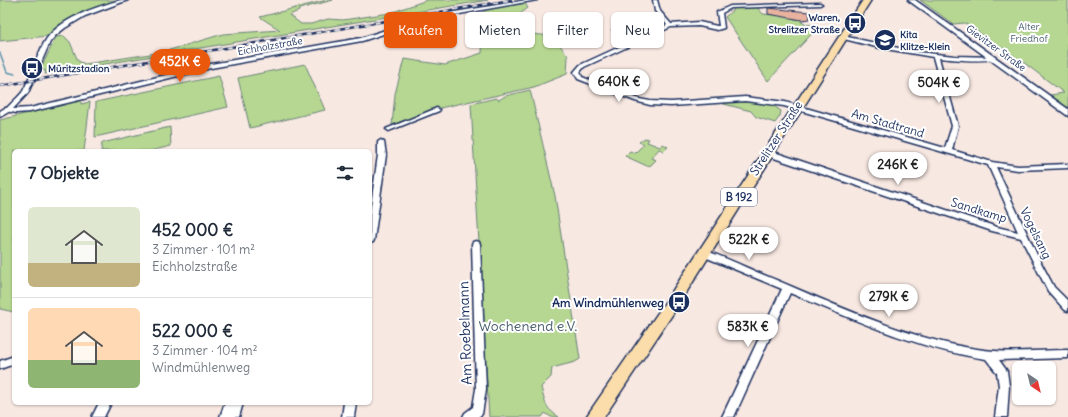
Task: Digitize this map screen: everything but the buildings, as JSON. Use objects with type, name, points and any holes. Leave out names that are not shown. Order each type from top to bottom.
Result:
[{"type":"main road","name":"Strelitzer Straße","points":[[594,417],[666,311],[796,107],[867,0]]},
{"type":"main road","name":"Gievitzer Straße","points":[[911,0],[1068,113]]},
{"type":"street","points":[[0,115],[8,110],[25,93],[47,42],[53,34],[82,16],[126,0]]},
{"type":"street","name":"Eichholzstraße","points":[[8,110],[30,110],[211,66],[362,39],[425,19],[535,0]]},
{"type":"street","points":[[655,0],[654,4],[657,11],[670,26],[699,24],[720,20],[720,12],[730,7],[820,4]]},
{"type":"street","name":"Am Stadtrand","points":[[670,26],[582,66],[577,72],[578,75],[580,78],[597,86],[650,103],[671,104],[745,99],[781,103],[991,164],[1018,168],[1068,166]]},
{"type":"street","points":[[843,38],[878,46],[935,55],[968,59],[992,58]]},
{"type":"street","points":[[935,55],[955,126],[948,152]]},
{"type":"street","points":[[389,129],[437,110]]},
{"type":"street","points":[[372,226],[382,155],[381,142]]},
{"type":"street","name":"Sandkamp","points":[[768,153],[995,228],[1024,236]]},
{"type":"street","name":"Vogelsang","points":[[991,164],[1024,236],[1051,289],[1068,307]]},
{"type":"street","name":"Am Roebelmann","points":[[469,417],[478,410],[481,389],[476,244]]},
{"type":"street","points":[[702,253],[889,330],[958,350],[989,355],[1068,354]]},
{"type":"street","points":[[728,417],[787,288]]},
{"type":"street","points":[[989,355],[1002,371],[1004,386],[1001,417]]},
{"type":"street","points":[[98,417],[104,405]]},
{"type":"street","points":[[226,417],[230,405]]},
{"type":"street","points":[[233,417],[236,405]]},
{"type":"street","points":[[348,417],[350,405]]},
{"type":"green space","points":[[0,0],[123,0],[60,26],[48,36],[0,41]]},
{"type":"green space","points":[[327,0],[333,0],[299,9],[299,11],[289,15],[301,24],[311,24],[328,19],[343,20],[384,14],[384,17],[45,74],[46,71],[40,70],[56,37],[64,36],[70,42],[78,61],[85,64],[163,52],[223,34],[280,30],[260,17]]},
{"type":"green space","points":[[427,0],[488,0],[416,12],[393,12]]},
{"type":"green space","name":"Alter Friedhof","points":[[920,0],[1068,0],[1068,108],[1050,95],[1064,93],[1023,62],[965,23],[953,24]]},
{"type":"green space","points":[[524,2],[528,8],[523,12],[484,12],[484,10]]},
{"type":"green space","points":[[756,6],[763,14],[794,17],[794,19],[802,20],[801,22],[805,24],[819,26],[768,81],[725,17],[735,8]]},
{"type":"green space","points":[[535,34],[543,35],[543,48],[562,48],[568,56],[567,74],[534,87],[431,110],[392,125],[395,94],[404,59],[445,65],[482,53],[482,48],[535,48]]},
{"type":"green space","points":[[305,64],[325,110],[250,128],[238,78]]},
{"type":"green space","points":[[219,76],[228,107],[95,137],[96,102]]},
{"type":"green space","name":"Wochenend e.V.","points":[[530,90],[555,196],[580,359],[575,362],[552,368],[551,377],[541,387],[546,405],[559,417],[551,417],[545,413],[542,417],[489,417],[471,104],[496,98],[499,100],[505,96]]},
{"type":"green space","points":[[81,100],[81,104],[90,102],[84,149],[12,149],[12,312],[0,309],[0,120]]},
{"type":"green space","points":[[727,101],[747,101],[771,104],[781,111],[780,116],[775,123],[756,117],[751,111],[720,103]]},
{"type":"green space","points":[[170,127],[171,146],[158,149],[101,149],[102,143]]},
{"type":"green space","points":[[645,138],[649,139],[647,142],[660,147],[663,144],[668,147],[664,151],[659,149],[651,158],[656,160],[651,165],[647,166],[625,156],[630,151],[635,153],[644,144],[639,142]]},
{"type":"waterway","points":[[0,53],[7,72],[15,74]]},
{"type":"railway","points":[[0,86],[511,0]]},
{"type":"place","name":"Waren, Strelitzer Straße","points":[[855,23]]},
{"type":"place","name":"Kita Klitze-Klein","points":[[885,40]]},
{"type":"place","name":"Müritzstadion","points":[[32,68]]},
{"type":"place","name":"Am Windmühlenweg","points":[[679,302]]}]
